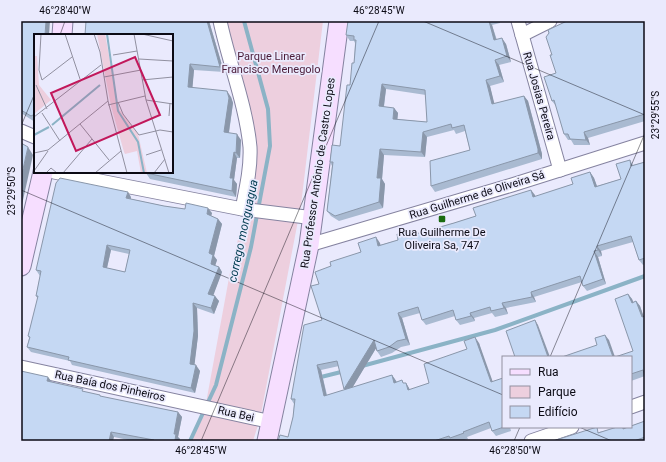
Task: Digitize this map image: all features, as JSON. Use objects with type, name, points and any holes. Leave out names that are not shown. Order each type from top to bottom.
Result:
[{"type":"main road","points":[[62,34],[63,21]]},
{"type":"main road","name":"Rua Professor Antônio de Castro Lopes","points":[[267,441],[314,218],[339,21]]},
{"type":"main road","points":[[21,266],[43,173]]},
{"type":"street","points":[[220,21],[244,115],[250,148],[247,209]]},
{"type":"street","name":"Rua Josias Pereira","points":[[518,21],[560,170]]},
{"type":"street","points":[[522,35],[550,21]]},
{"type":"street","points":[[21,131],[34,137]]},
{"type":"street","name":"Rua Guilherme de Oliveira Sá","points":[[309,245],[645,143]]},
{"type":"street","points":[[59,173],[247,209],[314,218]]},
{"type":"street","name":"Rua Baía dos Pinheiros","points":[[21,367],[199,406]]},
{"type":"street","points":[[632,407],[645,402]]},
{"type":"street","name":"Rua Bei","points":[[199,406],[272,422]]},
{"type":"street","points":[[531,441],[569,428]]},
{"type":"green space","name":"Parque Linear Francisco Menegolo","points":[[218,21],[323,21],[301,205],[260,419],[253,441],[191,441],[206,403],[231,267],[244,216],[252,161]]},
{"type":"building","points":[[21,21],[46,21],[45,34],[34,34],[34,114],[31,116],[21,110]]},
{"type":"building","points":[[86,21],[207,21],[220,67],[190,64],[188,87],[227,91],[229,98],[224,132],[237,134],[236,153],[234,152],[230,178],[233,178],[232,191],[146,173],[173,173],[173,34],[85,34]]},
{"type":"building","points":[[348,21],[489,21],[494,40],[502,38],[507,56],[495,60],[500,76],[486,80],[492,104],[524,96],[538,153],[431,186],[430,161],[470,150],[464,125],[452,128],[451,124],[423,132],[421,152],[380,149],[377,178],[381,178],[379,202],[335,216],[327,211],[333,162],[330,162],[332,145],[340,146],[347,85],[350,85],[356,40],[354,40],[354,36],[346,35]],"holes":[[[382,84],[425,90],[427,122],[393,119],[394,108],[379,106]]]},
{"type":"building","points":[[567,21],[645,21],[645,114],[584,132],[586,140],[570,139],[568,134],[564,134],[554,100],[552,101],[544,77],[556,73],[546,37],[549,33],[548,30]]},
{"type":"building","points":[[21,143],[28,147],[21,178]]},
{"type":"building","points":[[630,160],[631,166],[645,162],[645,258],[639,260],[631,236],[597,246],[598,250],[594,251],[603,279],[583,286],[580,276],[531,292],[532,297],[502,303],[504,308],[491,311],[490,307],[470,313],[471,316],[456,320],[453,310],[422,320],[418,307],[398,313],[406,339],[397,341],[389,347],[377,351],[374,340],[344,389],[337,361],[317,365],[324,396],[392,375],[394,383],[402,380],[403,383],[406,383],[408,390],[429,383],[424,364],[467,349],[464,341],[475,337],[491,382],[502,378],[502,428],[492,431],[489,422],[450,438],[449,436],[434,441],[278,441],[280,435],[288,437],[293,417],[295,399],[291,399],[304,325],[322,320],[311,286],[319,284],[315,272],[331,266],[330,262],[361,252],[358,243],[376,237],[378,246],[398,240],[397,234],[405,237],[454,223],[476,216],[473,208],[531,190],[533,197],[573,184],[571,178],[590,172],[595,187],[621,179],[616,164]]},
{"type":"building","points":[[60,178],[128,192],[126,198],[164,206],[185,209],[186,203],[208,208],[207,214],[218,219],[209,253],[213,255],[211,264],[219,267],[208,294],[215,296],[211,308],[193,303],[194,331],[190,364],[196,365],[191,388],[68,360],[69,357],[27,347],[30,337],[28,336],[38,296],[36,296],[41,271],[36,270],[56,183]],"holes":[[[107,245],[130,250],[125,272],[103,267]]]},
{"type":"building","points":[[628,294],[632,303],[636,301],[642,317],[645,316],[645,376],[643,370],[632,374],[632,356],[618,356],[633,351],[615,299]]},
{"type":"building","points":[[535,320],[548,356],[515,356],[506,331]]},
{"type":"building","points":[[605,335],[613,356],[565,356],[597,345],[595,338]]},
{"type":"building","points":[[21,371],[48,377],[47,381],[83,389],[82,391],[100,396],[178,412],[174,434],[176,434],[175,440],[179,441],[154,441],[111,432],[109,441],[21,441]]},
{"type":"building","points":[[645,421],[645,437],[634,441],[556,441],[594,428],[597,428],[598,433],[614,428],[632,428],[632,426]]},
{"type":"waterway","name":"corrego monguagua","points":[[190,441],[216,385],[251,247],[270,146],[268,109],[244,21]]},
{"type":"waterway","points":[[362,366],[495,330],[645,276]]},
{"type":"waterway","points":[[317,378],[345,371]]},
{"type":"place","name":"Rua Guilherme De Oliveira Sa, 747","points":[[442,219]]}]
